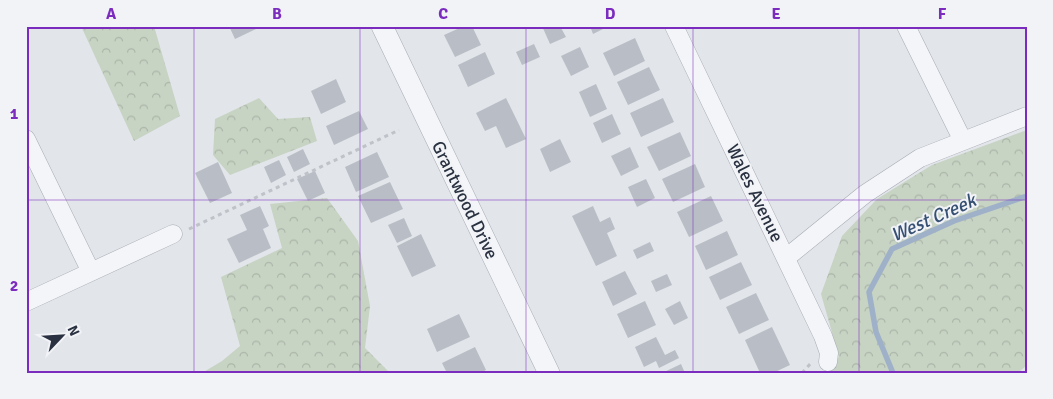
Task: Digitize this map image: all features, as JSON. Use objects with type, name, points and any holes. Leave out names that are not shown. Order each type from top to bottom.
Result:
[{"type":"street","name":"Grantwood Drive","points":[[382,26],[549,373]]},
{"type":"street","name":"Wales Avenue","points":[[674,26],[823,336],[829,353],[821,361]]},
{"type":"street","points":[[906,26],[963,141]]},
{"type":"street","points":[[786,258],[865,194],[920,158],[1027,116]]},
{"type":"street","points":[[26,139],[91,272]]},
{"type":"street","points":[[26,302],[179,232]]},
{"type":"path","points":[[179,232],[399,130]]},
{"type":"path","points":[[802,373],[821,361]]},
{"type":"green space","points":[[81,26],[154,26],[180,116],[134,141]]},
{"type":"green space","points":[[259,98],[278,119],[310,117],[317,141],[230,175],[213,155],[215,119]]},
{"type":"green space","points":[[1027,130],[1027,365],[1018,373],[823,373],[839,357],[821,294],[842,236],[877,199],[932,165]]},
{"type":"green space","points":[[327,198],[358,241],[370,306],[365,348],[390,373],[202,373],[222,361],[240,346],[221,277],[282,248],[270,204]]},
{"type":"building","points":[[229,26],[255,26],[256,29],[235,39]]},
{"type":"building","points":[[464,26],[472,26],[481,45],[455,57],[444,35]]},
{"type":"building","points":[[542,26],[560,26],[566,37],[550,44]]},
{"type":"building","points":[[590,26],[609,26],[593,34]]},
{"type":"building","points":[[635,38],[645,61],[614,76],[603,53]]},
{"type":"building","points":[[534,44],[540,57],[522,65],[516,52]]},
{"type":"building","points":[[580,47],[589,67],[571,76],[561,56]]},
{"type":"building","points":[[485,52],[495,74],[468,87],[458,65]]},
{"type":"building","points":[[649,67],[660,90],[628,105],[617,82]]},
{"type":"building","points":[[336,79],[346,102],[321,114],[311,91]]},
{"type":"building","points":[[596,84],[607,109],[590,117],[579,92]]},
{"type":"building","points":[[506,98],[526,139],[506,148],[496,126],[485,131],[476,113]]},
{"type":"building","points":[[663,98],[674,122],[641,137],[630,113]]},
{"type":"building","points":[[359,111],[368,129],[334,145],[326,126]]},
{"type":"building","points":[[612,114],[621,134],[602,143],[593,123]]},
{"type":"building","points":[[680,132],[691,156],[659,171],[647,147]]},
{"type":"building","points":[[560,139],[571,162],[550,172],[540,149]]},
{"type":"building","points":[[630,147],[639,167],[621,176],[611,156]]},
{"type":"building","points":[[303,149],[310,164],[294,172],[287,157]]},
{"type":"building","points":[[377,152],[389,177],[356,192],[345,167]]},
{"type":"building","points":[[279,160],[286,175],[271,183],[264,167]]},
{"type":"building","points":[[218,162],[232,193],[210,203],[195,173]]},
{"type":"building","points":[[695,164],[705,187],[673,202],[662,179]]},
{"type":"building","points":[[315,171],[325,193],[308,201],[297,179]]},
{"type":"building","points":[[646,179],[655,198],[637,207],[628,187]]},
{"type":"building","points":[[390,182],[403,209],[371,223],[358,196]]},
{"type":"building","points":[[711,196],[723,221],[689,237],[677,212]]},
{"type":"building","points":[[260,206],[269,226],[263,229],[271,248],[239,263],[227,239],[247,230],[240,215]]},
{"type":"building","points":[[593,206],[600,222],[610,217],[615,229],[607,233],[617,256],[596,266],[572,216]]},
{"type":"building","points":[[404,218],[412,236],[397,243],[388,225]]},
{"type":"building","points":[[727,231],[738,255],[706,270],[695,246]]},
{"type":"building","points":[[421,234],[436,266],[412,277],[397,246]]},
{"type":"building","points":[[650,242],[654,251],[637,259],[633,250]]},
{"type":"building","points":[[741,262],[752,285],[720,300],[709,277]]},
{"type":"building","points":[[625,271],[637,294],[613,306],[602,282]]},
{"type":"building","points":[[667,274],[672,285],[656,292],[651,281]]},
{"type":"building","points":[[756,293],[769,320],[739,334],[726,307]]},
{"type":"building","points":[[645,301],[656,325],[628,338],[617,314]]},
{"type":"building","points":[[680,301],[688,318],[674,325],[665,309]]},
{"type":"building","points":[[459,314],[470,337],[437,352],[427,329]]},
{"type":"building","points":[[772,327],[790,365],[773,373],[760,373],[745,340]]},
{"type":"building","points":[[656,337],[665,355],[675,350],[679,358],[659,368],[656,361],[644,367],[635,347]]},
{"type":"building","points":[[475,347],[486,370],[480,373],[447,373],[442,363]]},
{"type":"building","points":[[681,364],[685,373],[662,373]]},
{"type":"waterway","name":"West Creek","points":[[893,373],[876,332],[869,292],[892,249],[954,221],[1027,196]]}]
